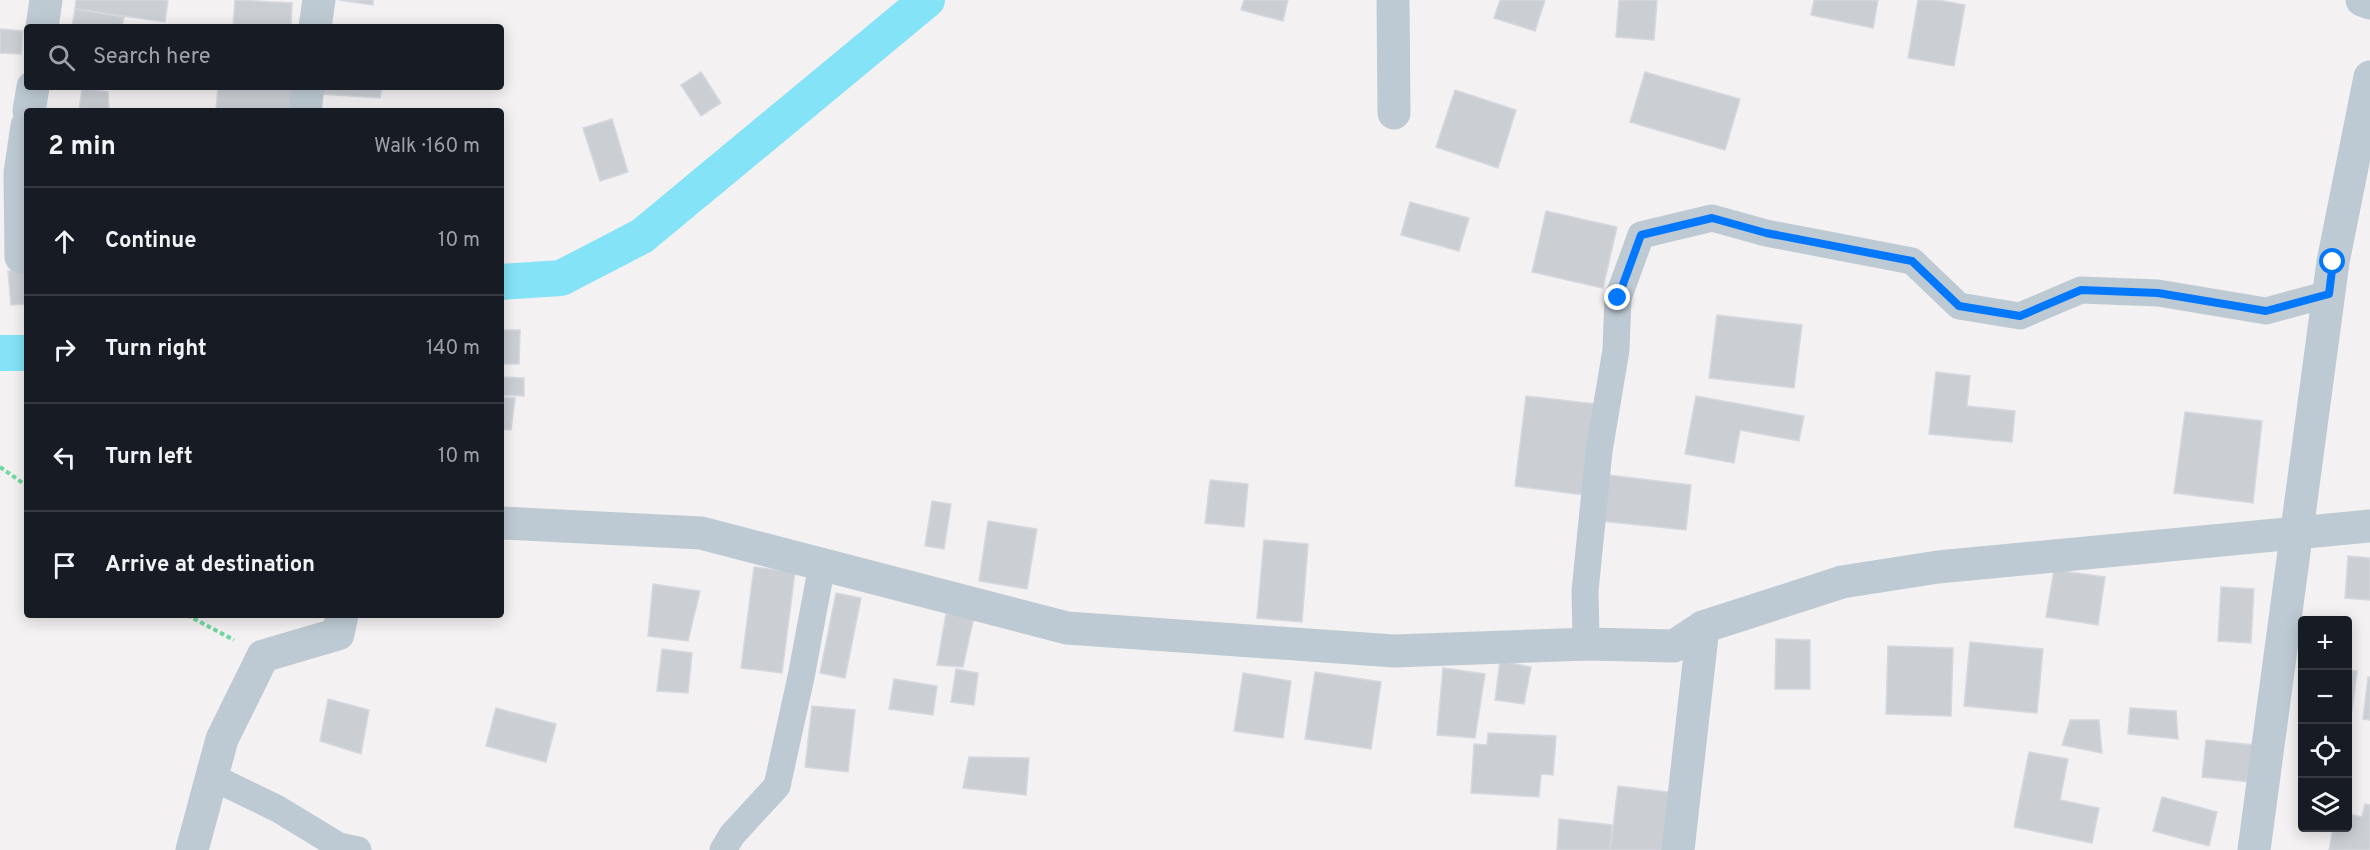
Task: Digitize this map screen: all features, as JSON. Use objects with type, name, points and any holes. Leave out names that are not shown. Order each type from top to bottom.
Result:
[{"type":"street","points":[[42,24],[46,0]]},
{"type":"street","points":[[315,24],[319,0]]},
{"type":"street","points":[[1394,0],[1394,113]]},
{"type":"street","points":[[2362,0],[2370,3]]},
{"type":"street","points":[[2254,850],[2329,294],[2358,201],[2370,78]]},
{"type":"street","points":[[30,108],[32,90]]},
{"type":"street","points":[[305,108],[308,90]]},
{"type":"street","points":[[16,257],[20,173],[24,146]]},
{"type":"street","points":[[1589,644],[1586,638],[1586,591],[1599,451],[1616,350],[1618,298],[1641,235],[1712,218],[1766,233],[1912,261],[1959,306],[2020,316],[2081,290],[2158,293],[2266,311],[2329,294]]},
{"type":"street","points":[[504,523],[701,533],[1067,628],[1394,651],[1589,644],[1674,646],[1703,627],[1842,582],[1938,567],[2298,531],[2370,526]]},
{"type":"street","points":[[723,850],[732,835],[777,786],[822,565]]},
{"type":"street","points":[[192,850],[222,739],[263,656],[338,634],[341,618]]},
{"type":"street","points":[[1678,850],[1703,627]]},
{"type":"street","points":[[212,777],[278,809],[339,846],[358,850]]},
{"type":"path","points":[[0,468],[24,484]]},
{"type":"path","points":[[193,618],[263,656]]},
{"type":"building","points":[[76,0],[168,0],[165,22],[75,9]]},
{"type":"building","points":[[235,0],[292,3],[291,24],[233,24]]},
{"type":"building","points":[[339,0],[373,0],[373,5]]},
{"type":"building","points":[[1244,0],[1288,0],[1283,21],[1241,10]]},
{"type":"building","points":[[1500,0],[1545,0],[1535,31],[1494,18]]},
{"type":"building","points":[[1619,0],[1657,0],[1654,40],[1616,37]]},
{"type":"building","points":[[1814,0],[1878,0],[1873,28],[1811,15]]},
{"type":"building","points":[[1918,0],[1938,0],[1965,5],[1954,66],[1908,58]]},
{"type":"building","points":[[75,9],[124,17],[123,24],[72,24]]},
{"type":"building","points":[[0,29],[23,31],[21,54],[0,53]]},
{"type":"building","points":[[701,72],[721,103],[701,116],[681,85]]},
{"type":"building","points":[[1645,72],[1740,99],[1725,150],[1630,122]]},
{"type":"building","points":[[82,90],[108,92],[109,108],[79,108]]},
{"type":"building","points":[[218,90],[294,90],[293,108],[216,108]]},
{"type":"building","points":[[322,90],[381,90],[380,98],[321,94]]},
{"type":"building","points":[[1455,90],[1516,110],[1498,168],[1436,147]]},
{"type":"building","points":[[612,119],[628,172],[600,181],[583,128]]},
{"type":"building","points":[[1410,202],[1469,218],[1459,251],[1401,235]]},
{"type":"building","points":[[1546,211],[1617,227],[1603,288],[1532,272]]},
{"type":"building","points":[[24,270],[24,304],[11,305],[8,271]]},
{"type":"building","points":[[1717,315],[1802,325],[1794,388],[1709,378]]},
{"type":"building","points":[[504,330],[520,330],[519,364],[504,364]]},
{"type":"building","points":[[1936,372],[1970,376],[1967,406],[2015,411],[2012,442],[1929,434]]},
{"type":"building","points":[[504,377],[524,378],[524,396],[504,395]]},
{"type":"building","points":[[1526,396],[1595,404],[1584,495],[1515,486]]},
{"type":"building","points":[[1696,396],[1804,416],[1799,441],[1740,430],[1734,463],[1685,454]]},
{"type":"building","points":[[504,397],[515,398],[511,430],[504,429]]},
{"type":"building","points":[[2185,412],[2262,421],[2253,503],[2174,493]]},
{"type":"building","points":[[1608,475],[1691,485],[1686,530],[1602,521]]},
{"type":"building","points":[[1210,480],[1248,484],[1244,527],[1205,523]]},
{"type":"building","points":[[932,501],[951,504],[944,549],[925,546]]},
{"type":"building","points":[[988,521],[1037,529],[1027,589],[979,581]]},
{"type":"building","points":[[1264,540],[1308,544],[1302,622],[1257,618]]},
{"type":"building","points":[[2348,556],[2370,558],[2370,600],[2345,598]]},
{"type":"building","points":[[754,567],[795,572],[782,673],[741,668]]},
{"type":"building","points":[[2054,570],[2105,577],[2098,625],[2046,617]]},
{"type":"building","points":[[653,584],[700,591],[688,641],[648,636]]},
{"type":"building","points":[[2221,587],[2254,589],[2251,643],[2218,641]]},
{"type":"building","points":[[836,593],[861,598],[845,678],[820,673]]},
{"type":"building","points":[[946,614],[974,617],[963,667],[937,665]]},
{"type":"building","points":[[1776,639],[1810,640],[1810,689],[1775,689]]},
{"type":"building","points":[[1970,642],[2043,649],[2037,713],[1964,706]]},
{"type":"building","points":[[1888,646],[1953,648],[1951,716],[1886,714]]},
{"type":"building","points":[[662,649],[692,653],[688,693],[657,691]]},
{"type":"building","points":[[1500,661],[1531,667],[1524,704],[1495,700]]},
{"type":"building","points":[[1443,668],[1485,674],[1475,738],[1437,735]]},
{"type":"building","points":[[956,669],[978,673],[974,705],[951,702]]},
{"type":"building","points":[[2352,670],[2357,671],[2352,711]]},
{"type":"building","points":[[1315,672],[1381,682],[1371,749],[1305,739]]},
{"type":"building","points":[[1243,673],[1291,681],[1283,738],[1234,731]]},
{"type":"building","points":[[2368,677],[2370,677],[2370,720],[2363,719]]},
{"type":"building","points":[[894,679],[937,686],[933,715],[889,709]]},
{"type":"building","points":[[328,699],[369,710],[361,754],[320,741]]},
{"type":"building","points":[[812,706],[855,710],[848,772],[805,767]]},
{"type":"building","points":[[496,708],[556,724],[546,762],[486,746]]},
{"type":"building","points":[[2130,708],[2176,711],[2178,739],[2128,734]]},
{"type":"building","points":[[2070,720],[2099,720],[2102,753],[2062,745]]},
{"type":"building","points":[[1488,733],[1556,736],[1553,775],[1541,774],[1539,797],[1471,793],[1474,744],[1487,745]]},
{"type":"building","points":[[2206,740],[2254,745],[2250,782],[2202,777]]},
{"type":"building","points":[[2029,752],[2068,759],[2060,800],[2099,808],[2092,843],[2014,827]]},
{"type":"building","points":[[969,757],[1029,758],[1026,795],[963,788]]},
{"type":"building","points":[[1618,786],[1675,793],[1668,850],[1610,850]]},
{"type":"building","points":[[2162,797],[2217,812],[2209,846],[2153,831]]},
{"type":"building","points":[[2365,804],[2370,805],[2370,850],[2329,850],[2332,832],[2352,832],[2352,815],[2362,817]]},
{"type":"building","points":[[1559,819],[1612,825],[1610,850],[1557,850]]},
{"type":"waterway","points":[[504,282],[561,278],[642,236],[927,0]]},
{"type":"waterway","points":[[0,353],[24,353]]},
{"type":"route","points":[[1618,298],[1641,235],[1712,218],[1766,233],[1912,261],[1959,306],[2020,316],[2081,290],[2158,293],[2266,311],[2329,294],[2333,262]]}]
